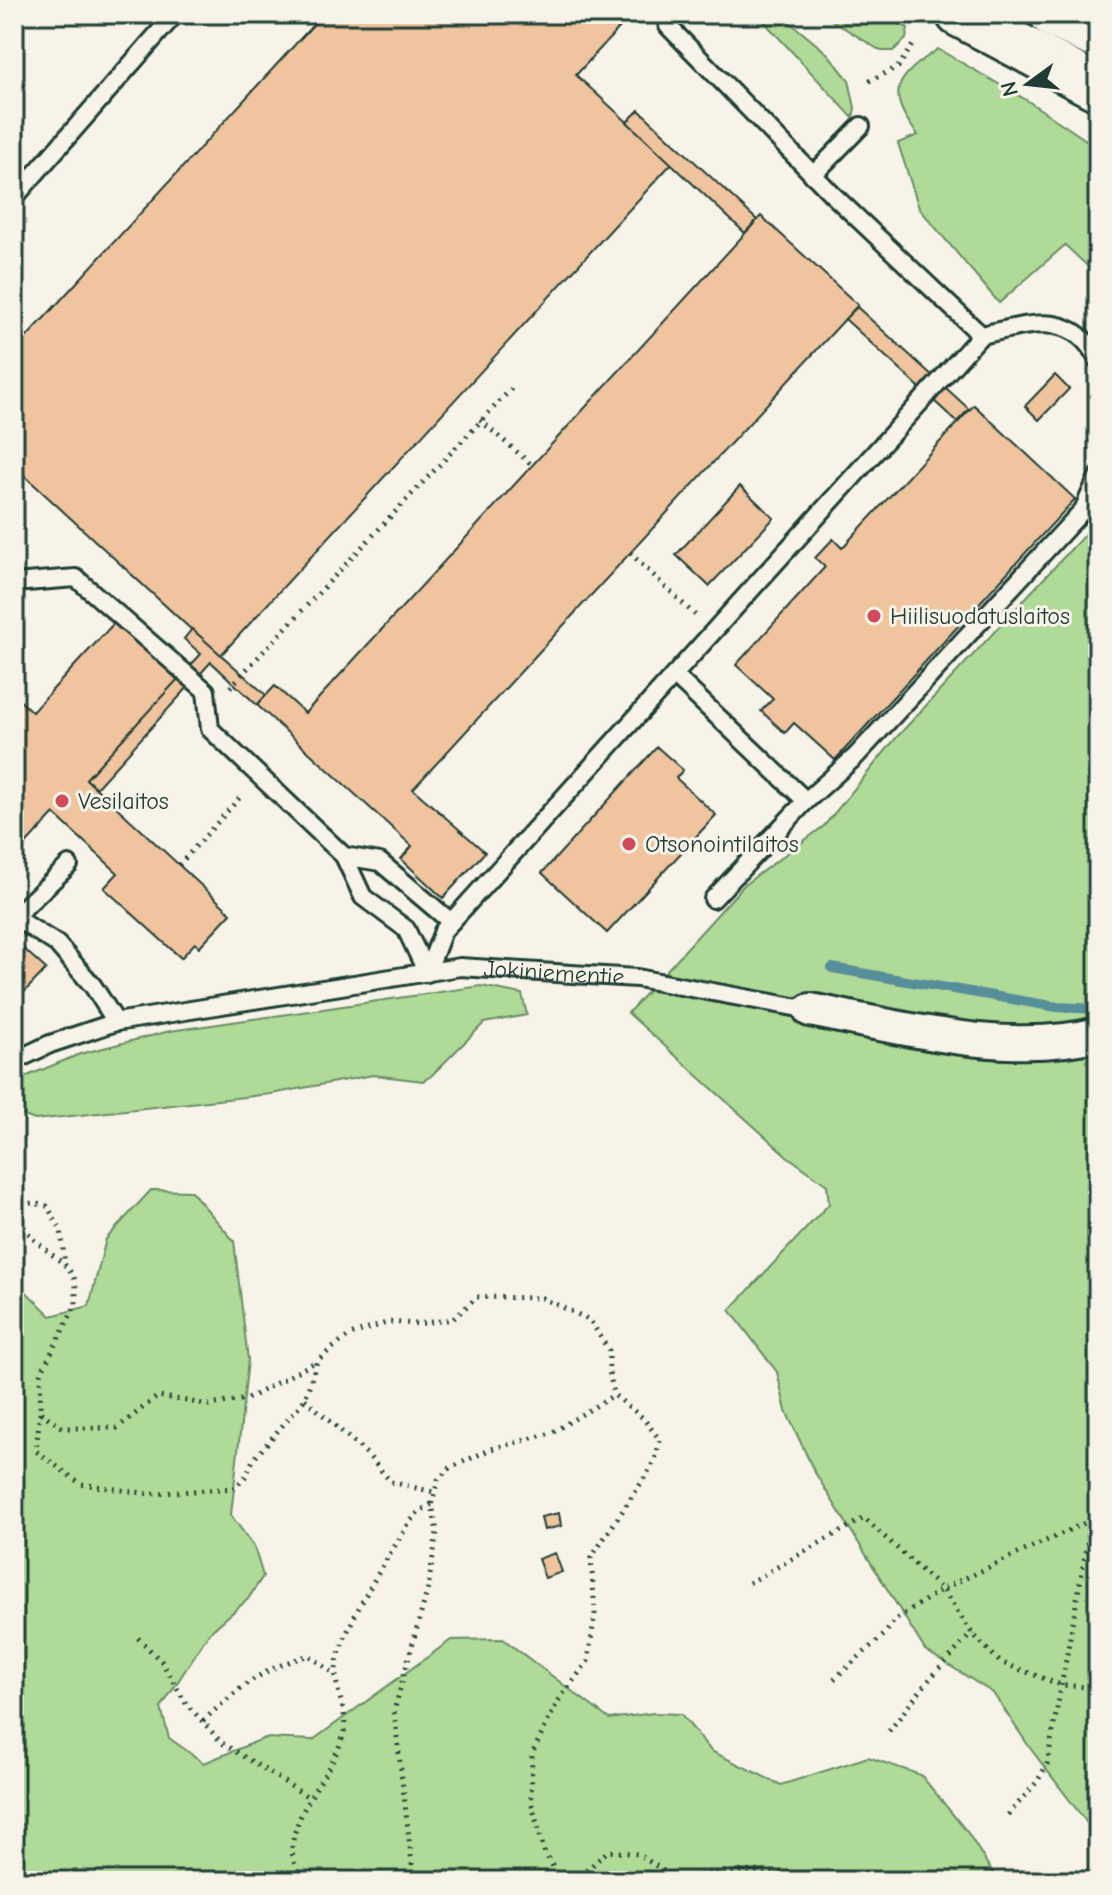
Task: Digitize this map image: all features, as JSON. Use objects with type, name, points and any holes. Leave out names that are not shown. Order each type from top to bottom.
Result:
[{"type":"highway","points":[[959,14],[1098,88]]},
{"type":"highway","points":[[1052,14],[1098,37]]},
{"type":"street","name":"Jokiniementie","points":[[810,1010],[966,1039],[1068,1042],[1098,1034]]},
{"type":"lane","points":[[14,198],[175,14]]},
{"type":"lane","points":[[668,26],[813,175],[981,335]]},
{"type":"lane","points":[[813,175],[861,126]]},
{"type":"lane","points":[[427,973],[443,931],[981,335],[1049,324],[1071,328],[1090,344],[1098,360]]},
{"type":"lane","points":[[713,899],[806,801],[856,756],[1083,510],[1098,477]]},
{"type":"lane","points":[[14,583],[76,578],[206,691],[210,729],[344,856],[363,897],[406,929],[427,973]]},
{"type":"lane","points":[[674,675],[806,801]]},
{"type":"lane","points":[[344,856],[380,862],[451,922]]},
{"type":"lane","points":[[69,865],[14,917],[57,944],[93,986],[116,1022]]},
{"type":"lane","name":"Jokiniementie","points":[[14,1061],[50,1044],[116,1022],[460,967],[637,978],[810,1010]]},
{"type":"path","points":[[869,81],[898,67],[915,42]]},
{"type":"path","points":[[208,711],[513,387]]},
{"type":"path","points":[[480,420],[532,465]]},
{"type":"path","points":[[630,553],[713,632]]},
{"type":"path","points":[[179,865],[259,776]]},
{"type":"path","points":[[14,1206],[32,1203],[47,1206],[61,1230],[66,1266]]},
{"type":"path","points":[[14,1214],[33,1239],[66,1266],[74,1277],[77,1298],[41,1373],[36,1451],[81,1484],[150,1494],[235,1488],[246,1476],[253,1460],[305,1399],[317,1361]]},
{"type":"path","points":[[40,1412],[63,1428],[117,1428],[158,1396],[209,1405],[247,1399],[317,1361],[350,1335],[389,1322],[418,1324],[453,1319],[477,1297],[542,1298],[590,1320],[609,1351],[614,1395],[643,1418],[660,1440],[655,1460],[591,1558],[595,1613],[588,1661],[558,1701],[532,1754],[531,1801],[545,1854],[564,1881],[581,1875],[608,1851],[638,1854],[679,1881]]},
{"type":"path","points":[[414,1881],[394,1711],[428,1588],[437,1532],[432,1504],[434,1492],[442,1473],[448,1469],[491,1449],[551,1433],[614,1395]]},
{"type":"path","points":[[305,1399],[367,1454],[391,1482],[434,1492]]},
{"type":"path","points":[[309,1881],[297,1873],[292,1849],[310,1798],[334,1759],[346,1727],[335,1674],[339,1649],[396,1544],[418,1512],[432,1504]]},
{"type":"path","points":[[834,1679],[884,1635],[894,1621],[942,1589],[1098,1514]]},
{"type":"path","points":[[749,1583],[864,1518],[942,1589],[972,1633],[1000,1662],[1061,1685],[1098,1688]]},
{"type":"path","points":[[1008,1815],[1037,1782],[1047,1764],[1091,1520]]},
{"type":"path","points":[[889,1731],[928,1681],[972,1633]]},
{"type":"path","points":[[138,1638],[162,1662],[185,1702],[222,1743],[310,1798]]},
{"type":"path","points":[[203,1721],[246,1682],[280,1664],[309,1655],[335,1674]]},
{"type":"path","points":[[685,1881],[707,1873],[753,1871],[888,1881]]},
{"type":"path","points":[[285,1881],[297,1873]]},
{"type":"green space","points":[[757,14],[780,14],[828,54],[849,80],[855,108],[853,118]]},
{"type":"green space","points":[[822,14],[881,14],[908,28],[906,39],[893,51],[881,51]]},
{"type":"green space","points":[[938,49],[1028,101],[1098,148],[1098,276],[1065,245],[999,303],[919,208],[898,143],[918,135],[907,120],[898,96],[904,77]]},
{"type":"green space","points":[[1098,520],[1098,1828],[1087,1823],[993,1693],[925,1650],[814,1471],[786,1411],[777,1372],[730,1310],[829,1204],[827,1185],[787,1156],[628,1013],[744,885],[824,826],[896,738]]},
{"type":"green space","points":[[481,986],[522,994],[527,1015],[484,1023],[423,1081],[373,1075],[271,1094],[35,1120],[16,1113],[20,1079],[80,1054],[170,1031]]},
{"type":"green space","points":[[151,1190],[191,1191],[234,1241],[248,1360],[231,1515],[254,1547],[263,1576],[248,1599],[209,1633],[161,1708],[169,1738],[204,1763],[265,1738],[313,1740],[451,1640],[503,1639],[609,1719],[654,1713],[681,1714],[711,1751],[781,1785],[868,1757],[921,1775],[968,1833],[998,1881],[14,1881],[14,1280],[51,1316],[89,1306],[106,1239]]},
{"type":"building","points":[[323,14],[632,14],[576,75],[672,163],[220,656],[14,466],[14,351]]},
{"type":"building","points":[[639,110],[757,220],[745,233],[627,122]]},
{"type":"building","points":[[761,216],[858,305],[413,789],[485,852],[443,898],[401,859],[412,846],[257,705],[275,686],[305,713]]},
{"type":"building","points":[[857,307],[969,409],[957,422],[845,319]]},
{"type":"building","points":[[1055,375],[1069,389],[1039,420],[1025,406]]},
{"type":"building","name":"Hiilisuodatuslaitos","points":[[974,405],[1075,499],[835,760],[794,723],[785,733],[761,711],[773,699],[736,665],[825,567],[815,558],[833,539],[842,548]]},
{"type":"building","points":[[740,486],[774,518],[709,586],[676,555]]},
{"type":"building","name":"Vesilaitos","points":[[115,622],[178,680],[86,779],[231,913],[199,947],[195,943],[181,958],[104,888],[118,873],[54,814],[14,857],[14,695],[32,712]]},
{"type":"building","points":[[192,629],[266,695],[257,705],[211,662],[96,788],[86,779],[201,654],[184,639]]},
{"type":"building","name":"Otsonointilaitos","points":[[657,747],[683,770],[676,778],[716,815],[607,933],[542,873]]},
{"type":"building","points":[[14,940],[46,969],[14,1003]]},
{"type":"building","points":[[559,1513],[561,1526],[544,1530],[541,1517]]},
{"type":"building","points":[[555,1553],[562,1572],[545,1578],[538,1559]]},
{"type":"waterway","points":[[832,968],[1057,1007],[1098,1009]]},
{"type":"place","name":"Hiilisuodatuslaitos","points":[[874,616]]},
{"type":"place","name":"Vesilaitos","points":[[62,801]]},
{"type":"place","name":"Otsonointilaitos","points":[[629,844]]}]
